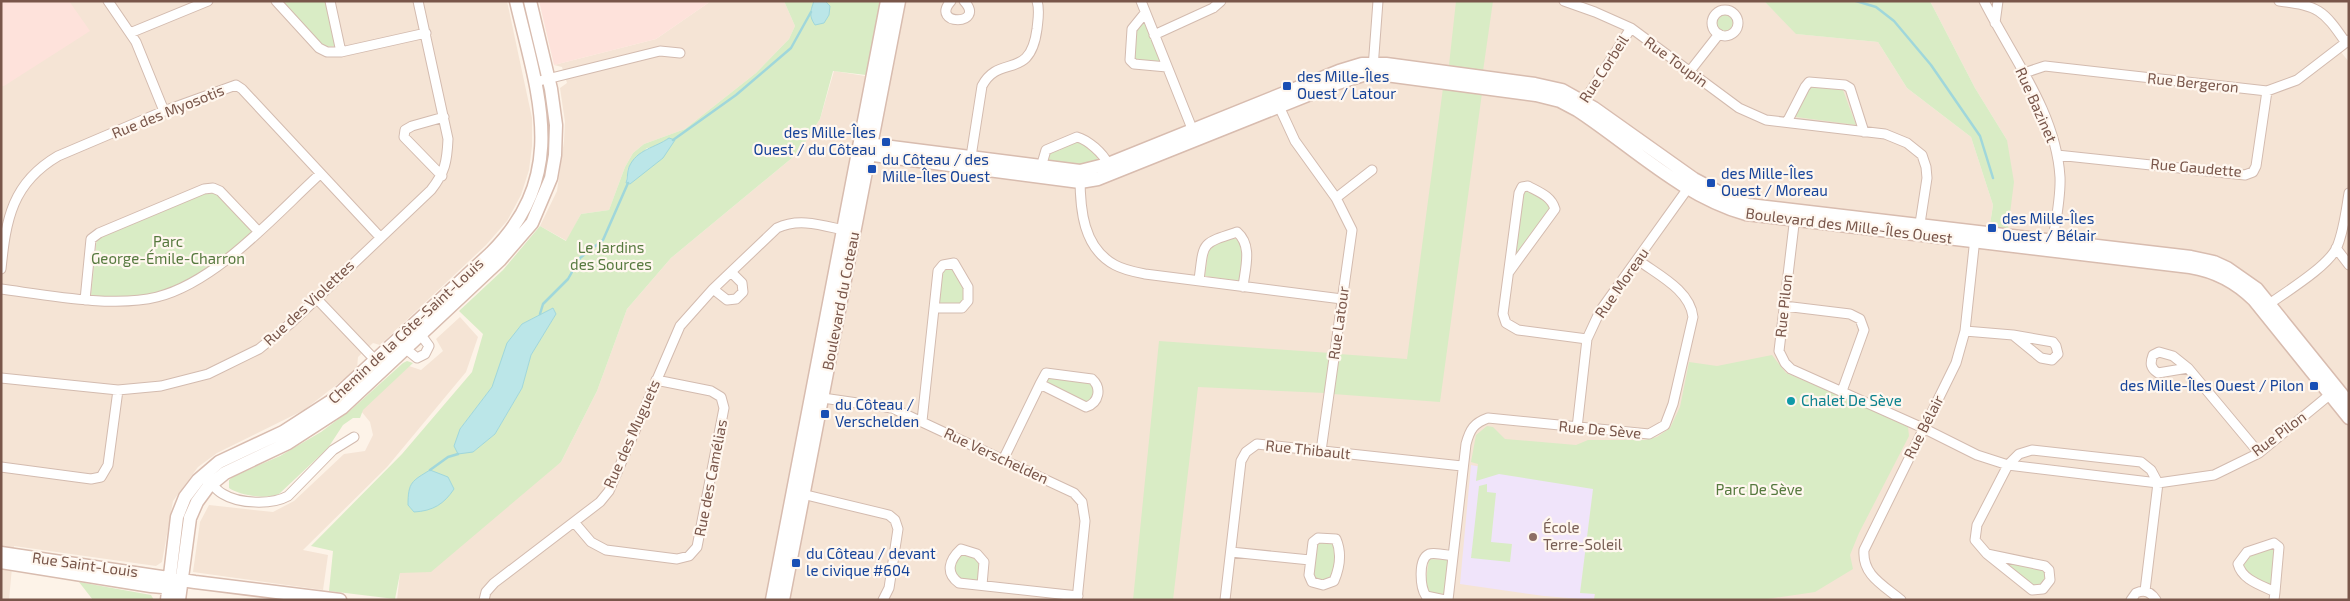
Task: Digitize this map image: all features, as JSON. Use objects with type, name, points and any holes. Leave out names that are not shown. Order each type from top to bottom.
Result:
[{"type":"street","points":[[108,1],[136,42],[164,111]]},
{"type":"street","points":[[130,32],[208,1]]},
{"type":"street","points":[[276,1],[319,48],[327,52],[341,52],[426,34]]},
{"type":"street","points":[[330,1],[341,52]]},
{"type":"street","name":"Rue des Violettes","points":[[1,378],[118,390],[161,386],[208,374],[234,362],[259,349],[291,323],[431,190],[442,176],[448,158],[448,139],[418,1]]},
{"type":"street","name":"Chemin de la Côte-Saint-Louis","points":[[174,589],[179,510],[188,492],[207,479],[273,451],[314,428],[350,401],[380,365],[505,238],[524,209],[538,175],[542,154],[543,128],[535,82],[516,1]]},
{"type":"street","name":"Chemin de la Côte-Saint-Louis","points":[[380,365],[406,349],[513,248],[536,217],[551,178],[555,155],[556,125],[548,78],[530,1]]},
{"type":"street","name":"Boulevard du Coteau","points":[[865,149],[887,1]]},
{"type":"street","name":"Boulevard du Coteau","points":[[772,600],[798,493],[865,149],[899,1]]},
{"type":"street","points":[[951,1],[947,6],[947,14],[950,19],[959,21],[965,18],[968,13],[968,5],[964,1]]},
{"type":"street","points":[[970,163],[982,86],[986,78],[993,72],[1024,61],[1031,54],[1035,43],[1039,16],[1037,1]]},
{"type":"street","points":[[1141,1],[1194,135]]},
{"type":"street","points":[[1154,35],[1213,8],[1221,1]]},
{"type":"street","points":[[1373,68],[1378,1]]},
{"type":"street","name":"Rue Toupin","points":[[1564,1],[1631,28],[1738,108],[1766,120],[1886,134],[1907,143],[1922,155],[1926,167],[1927,178],[1919,231]]},
{"type":"street","name":"Rue Bazinet","points":[[1984,1],[1995,24],[2024,73],[2046,121],[2058,155],[2060,179],[2052,246]]},
{"type":"street","points":[[1995,24],[1998,1]]},
{"type":"street","points":[[2279,1],[2308,5],[2318,10],[2333,23],[2347,42]]},
{"type":"street","points":[[1146,14],[1132,29],[1130,60],[1134,64],[1167,67]]},
{"type":"street","name":"Rue Corbeil","points":[[1580,106],[1631,28]]},
{"type":"street","points":[[1690,71],[1719,34]]},
{"type":"street","name":"Rue Bergeron","points":[[2024,73],[2045,66],[2267,91],[2297,80],[2347,42]]},
{"type":"street","points":[[535,82],[660,51],[680,53]]},
{"type":"street","name":"Boulevard des Mille-Îles Ouest","points":[[865,149],[1098,179],[1194,135],[1277,102],[1344,69],[1373,68],[1544,85],[1567,92],[1580,106],[1691,184],[1742,203],[1795,216],[2052,246],[2191,257],[2214,262],[2243,277],[2334,392],[2349,418]]},
{"type":"street","points":[[1787,122],[1804,86],[1809,82],[1845,85],[1850,88],[1864,132]]},
{"type":"street","name":"Rue des Myosotis","points":[[1,269],[6,224],[23,186],[42,166],[58,156],[164,111],[236,85],[242,89],[380,237]]},
{"type":"street","name":"Rue Gaudette","points":[[2058,155],[2245,174],[2252,172],[2256,166],[2267,91]]},
{"type":"street","name":"Rue Latour","points":[[1277,102],[1295,141],[1336,198],[1352,230],[1321,451]]},
{"type":"street","points":[[442,176],[404,137],[405,130],[412,126],[444,117]]},
{"type":"street","name":"Boulevard des Mille-Îles Ouest","points":[[970,163],[1041,167],[1080,177],[1108,164],[1194,135]]},
{"type":"street","points":[[1041,167],[1046,150],[1077,137],[1102,154],[1108,164]]},
{"type":"street","points":[[1336,198],[1372,170]]},
{"type":"street","points":[[1,289],[85,300],[138,300],[157,297],[187,286],[216,268],[320,174]]},
{"type":"street","points":[[538,175],[551,178]]},
{"type":"street","points":[[1080,177],[1087,232],[1098,253],[1116,266],[1145,274],[1342,299]]},
{"type":"street","name":"Rue Moreau","points":[[1577,428],[1587,339],[1600,311],[1691,184]]},
{"type":"street","points":[[1509,272],[1555,209],[1553,202],[1546,196],[1528,186],[1522,187],[1519,193],[1503,314],[1506,323],[1518,330],[1587,339]]},
{"type":"street","points":[[85,300],[90,238],[204,189],[213,188],[220,191],[258,232]]},
{"type":"street","points":[[2266,307],[2328,260],[2336,248],[2344,226],[2349,193]]},
{"type":"street","name":"Rue Pilon","points":[[1795,216],[1779,352],[1785,363],[1791,369],[1923,428],[1977,455],[2008,465],[2158,483],[2214,474],[2259,453],[2334,392]]},
{"type":"street","name":"Rue des Muguets","points":[[484,600],[486,592],[494,583],[600,502],[609,490],[680,326],[714,289],[777,228],[786,224],[804,222],[849,231]]},
{"type":"street","points":[[1199,280],[1203,248],[1208,242],[1237,232],[1245,238],[1247,249],[1243,287]]},
{"type":"street","name":"Rue Bélair","points":[[1901,600],[1868,573],[1863,560],[1864,550],[1956,364],[1965,331],[1975,237]]},
{"type":"street","points":[[2336,248],[2349,265]]},
{"type":"street","name":"Rue De Sève","points":[[1453,556],[1432,553],[1426,556],[1423,561],[1420,586],[1426,596],[1446,600],[1453,556],[1462,466],[1469,431],[1477,422],[1488,418],[1648,434],[1665,425],[1693,317],[1692,305],[1677,288],[1638,260]]},
{"type":"street","points":[[922,421],[934,308],[938,271],[943,265],[954,263],[968,287],[968,301],[962,308],[934,308]]},
{"type":"street","points":[[714,289],[727,300],[736,299],[743,292],[742,283],[731,272]]},
{"type":"street","points":[[316,298],[380,365]]},
{"type":"street","points":[[1784,306],[1850,314],[1860,318],[1864,330],[1842,391]]},
{"type":"street","points":[[1965,331],[2013,335],[2053,342],[2058,349],[2058,354],[2052,360],[2041,358],[2013,335]]},
{"type":"street","points":[[2188,368],[2259,453]]},
{"type":"street","points":[[1003,460],[1040,384],[1046,373],[1092,378],[1096,382],[1098,393],[1096,400],[1091,405],[1086,406],[1040,384]]},
{"type":"street","name":"Rue des Camélias","points":[[574,522],[591,542],[606,550],[677,559],[689,556],[697,547],[724,408],[721,397],[711,391],[656,380]]},
{"type":"street","points":[[1,467],[91,479],[102,477],[108,465],[118,390]]},
{"type":"street","name":"Boulevard des Mille-Îles Ouest","points":[[2334,392],[2349,403]]},
{"type":"street","name":"Rue Verschelden","points":[[817,397],[892,408],[1074,493],[1082,502],[1085,521],[1078,598]]},
{"type":"street","points":[[207,479],[220,492],[232,498],[266,503],[280,501],[288,496],[333,450],[354,437]]},
{"type":"street","name":"Rue Thibault","points":[[1225,600],[1241,461],[1246,452],[1256,444],[1462,466]]},
{"type":"street","points":[[1987,554],[2045,566],[2049,570],[2050,580],[2043,590],[2032,590],[1987,554],[1975,540],[1977,525],[2008,465],[2019,454],[2032,450],[2141,462],[2151,470],[2158,483],[2145,591]]},
{"type":"street","points":[[798,493],[889,515],[896,520],[898,529],[889,588],[883,600]]},
{"type":"street","name":"Boulevard du Coteau","points":[[783,600],[798,493]]},
{"type":"street","points":[[1318,538],[1336,539],[1340,550],[1338,571],[1334,581],[1323,585],[1312,582],[1309,575],[1310,560],[1313,542],[1318,538]]},
{"type":"street","points":[[2274,543],[2279,546],[2274,596],[2246,578],[2240,572],[2238,564],[2246,552],[2274,543]]},
{"type":"street","points":[[982,585],[984,562],[977,554],[960,550],[953,556],[949,572],[951,577],[959,583],[1078,598]]},
{"type":"street","name":"Rue Saint-Louis","points":[[1,552],[174,589]]},
{"type":"street","points":[[1231,552],[1310,560]]},
{"type":"street","name":"Rue Saint-Louis","points":[[1,562],[174,589]]},
{"type":"street","points":[[174,589],[340,600]]},
{"type":"street","points":[[174,589],[276,600]]},
{"type":"street","points":[[2131,600],[2136,593],[2145,591],[2150,593],[2156,600]]},
{"type":"shaded area","points":[[1,1],[507,1],[532,118],[532,146],[529,170],[521,195],[507,221],[486,245],[380,345],[373,343],[358,357],[357,369],[304,410],[217,453],[198,467],[173,501],[162,562],[156,566],[14,546],[9,600],[1,600]]},
{"type":"shaded area","points":[[1,1],[69,1],[90,31],[4,86],[1,86]]},
{"type":"shaded area","points":[[539,1],[711,1],[656,39],[554,65]]},
{"type":"shaded area","points":[[711,1],[784,1],[795,26],[789,39],[756,73],[685,129],[644,144],[633,153],[625,167],[609,210],[581,214],[567,241],[540,226],[557,191],[564,141],[565,122],[560,88],[567,83],[562,67],[554,65],[656,39]]},
{"type":"shaded area","points":[[904,1],[1764,1],[1797,34],[1878,42],[1907,88],[1971,137],[1993,205],[1990,225],[2007,140],[1975,88],[1930,1],[2349,1],[2349,46],[2341,52],[2349,62],[2349,600],[397,600],[400,573],[561,462],[597,391],[627,309],[671,258],[798,153],[820,119],[834,71],[890,80]]},
{"type":"shaded area","points":[[460,317],[478,337],[466,372],[387,467],[303,550],[328,555],[323,590],[193,572],[200,522],[209,505],[273,512],[294,501],[344,454],[365,451],[373,435],[370,422],[361,411],[409,366],[421,370],[443,351],[436,339]]},
{"type":"shaded area","name":"École Terre-Soleil","points":[[1471,465],[1608,491],[1594,600],[1544,596],[1460,584]]},
{"type":"green space","points":[[281,1],[326,1],[336,46],[324,47]]},
{"type":"green space","name":"Le Jardins des Sources","points":[[784,1],[814,1],[810,14],[830,6],[825,1],[880,1],[866,75],[833,71],[820,119],[798,153],[671,258],[627,309],[597,391],[561,462],[431,572],[400,573],[395,599],[329,591],[333,551],[311,546],[402,454],[472,372],[483,334],[459,311],[503,270],[540,226],[566,241],[581,214],[609,210],[625,167],[633,153],[644,144],[685,129],[756,73],[789,39],[795,26]],"holes":[[[669,138],[674,140],[671,145],[626,183],[628,168],[647,148],[657,147]],[[553,308],[556,314],[531,355],[522,388],[495,434],[473,452],[460,429],[492,387],[522,324]]]},
{"type":"green space","points":[[1456,1],[1493,1],[1483,71],[1449,65]]},
{"type":"green space","points":[[1764,1],[1930,1],[1975,88],[2007,140],[2014,182],[2008,229],[1990,225],[1993,205],[1971,137],[1907,88],[1878,42],[1796,34]]},
{"type":"green space","points":[[1725,15],[1733,23],[1725,31],[1717,23]]},
{"type":"green space","points":[[1145,16],[1165,66],[1135,63],[1133,30]]},
{"type":"green space","points":[[1813,85],[1843,90],[1856,125],[1796,117],[1794,112],[1807,89]]},
{"type":"green space","points":[[1443,88],[1482,93],[1440,402],[1333,394],[1339,354],[1407,359]]},
{"type":"green space","points":[[1076,142],[1090,148],[1098,160],[1088,166],[1048,164],[1049,154],[1058,149],[1060,151],[1060,149]]},
{"type":"green space","points":[[1528,186],[1555,209],[1509,272],[1519,193]]},
{"type":"green space","name":"Parc George-Émile-Charron","points":[[212,189],[255,231],[187,286],[138,300],[91,296],[97,236]]},
{"type":"green space","points":[[1232,238],[1243,242],[1240,281],[1205,276],[1209,247]]},
{"type":"green space","points":[[953,265],[965,287],[965,299],[959,305],[937,306],[940,271]]},
{"type":"green space","points":[[1159,341],[1330,353],[1325,393],[1198,387],[1173,600],[1133,600]]},
{"type":"green space","name":"Parc De Sève","points":[[1772,355],[1786,373],[1908,427],[1909,436],[1859,533],[1850,555],[1853,569],[1815,592],[1760,600],[1594,600],[1595,594],[1580,593],[1593,489],[1499,474],[1476,481],[1478,464],[1471,462],[1476,435],[1487,426],[1493,427],[1505,439],[1576,445],[1588,440],[1644,440],[1657,437],[1670,428],[1680,407],[1689,362],[1717,366]]},
{"type":"green space","points":[[407,361],[413,363],[363,410],[360,418],[353,418],[343,425],[328,448],[279,494],[267,497],[252,496],[233,491],[229,488],[229,480],[234,476],[280,456],[321,432],[352,409]]},
{"type":"green space","points":[[1049,377],[1091,381],[1095,393],[1089,403],[1046,384]]},
{"type":"green space","points":[[1487,484],[1487,492],[1496,493],[1491,542],[1512,544],[1510,562],[1471,558],[1479,486]]},
{"type":"green space","points":[[1336,539],[1341,550],[1334,581],[1312,582],[1313,542]]},
{"type":"green space","points":[[2272,546],[2276,548],[2272,587],[2246,575],[2240,565],[2248,553]]},
{"type":"green space","points":[[961,554],[978,561],[980,582],[961,580],[953,576],[955,559]]},
{"type":"green space","points":[[1429,559],[1448,560],[1444,594],[1429,592],[1425,587]]},
{"type":"green space","points":[[1998,559],[2046,571],[2047,580],[2041,587],[2034,587]]},
{"type":"green space","points":[[79,582],[151,595],[154,600],[93,600]]},
{"type":"water","points":[[814,1],[825,1],[830,6],[829,15],[824,23],[815,25],[812,19],[811,11]]},
{"type":"water","points":[[669,138],[675,140],[663,158],[630,184],[626,183],[632,161],[641,153]]},
{"type":"water","points":[[553,308],[556,314],[531,355],[522,388],[495,434],[473,452],[458,454],[454,446],[460,429],[492,387],[507,343],[522,324]]},
{"type":"water","points":[[430,470],[448,477],[454,489],[437,506],[414,512],[408,505],[410,487],[415,480]]},
{"type":"waterway","points":[[1856,1],[1876,7],[1894,21],[1931,65],[1980,136],[1993,178]]},
{"type":"waterway","points":[[673,140],[736,95],[791,48],[811,12]]},
{"type":"waterway","points":[[540,314],[543,304],[568,279],[580,258],[603,240],[628,183]]},
{"type":"waterway","points":[[430,470],[448,457],[458,454]]},
{"type":"place","name":"des Mille-Îles Ouest / Latour","points":[[1287,86]]},
{"type":"place","name":"des Mille-Îles Ouest / du Côteau","points":[[886,142]]},
{"type":"place","name":"du Côteau / des Mille-Îles Ouest","points":[[872,169]]},
{"type":"place","name":"des Mille-Îles Ouest / Moreau","points":[[1711,183]]},
{"type":"place","name":"des Mille-Îles Ouest / Bélair","points":[[1992,228]]},
{"type":"place","name":"des Mille-Îles Ouest / Pilon","points":[[2314,386]]},
{"type":"place","name":"Chalet De Sève","points":[[1791,401]]},
{"type":"place","name":"du Côteau / Verschelden","points":[[825,414]]},
{"type":"place","name":"École Terre-Soleil","points":[[1533,537]]},
{"type":"place","name":"du Côteau / devant le civique #604","points":[[796,563]]}]
